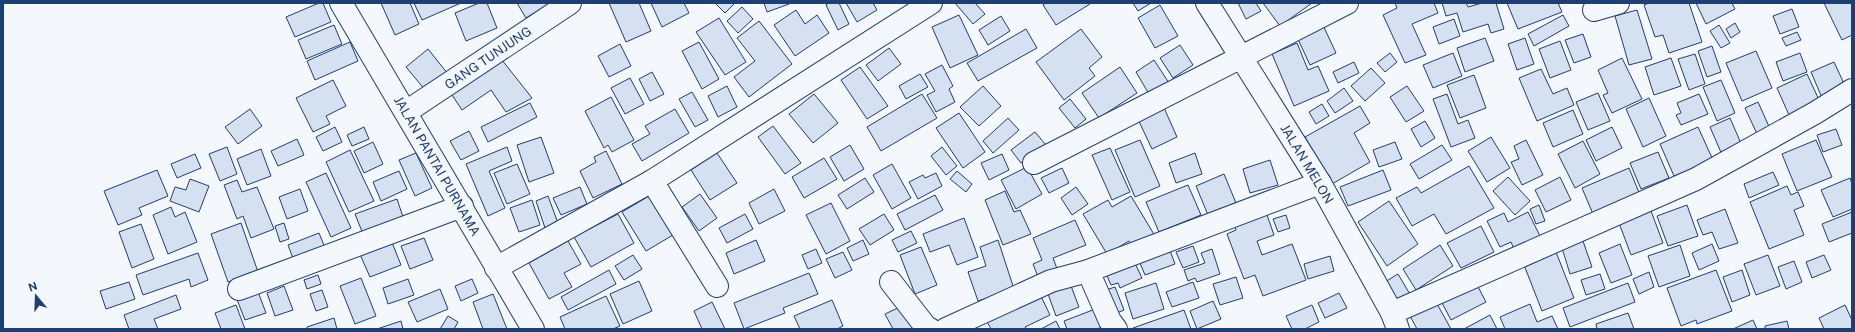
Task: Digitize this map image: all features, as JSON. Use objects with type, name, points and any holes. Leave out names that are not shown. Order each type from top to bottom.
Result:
[{"type":"street","name":"JALAN PANTAI PURNAMA","points":[[341,3],[462,206],[532,329]]},
{"type":"street","name":"GANG TUNJUNG","points":[[406,112],[570,3]]},
{"type":"street","points":[[496,268],[652,181],[931,3]]},
{"type":"street","name":"JALAN MELON","points":[[1207,3],[1320,183],[1395,321]]},
{"type":"street","points":[[1034,163],[1347,3]]},
{"type":"street","points":[[1594,10],[1618,3]]},
{"type":"street","points":[[1395,321],[1696,179],[1815,114],[1852,90]]},
{"type":"street","points":[[652,181],[717,286]]},
{"type":"street","points":[[946,329],[1052,281],[1088,271],[1320,183]]},
{"type":"street","points":[[239,289],[462,206]]},
{"type":"street","points":[[1088,271],[1110,322],[1116,329]]},
{"type":"street","points":[[891,282],[926,327],[930,329]]},
{"type":"building","points":[[319,3],[323,3],[331,22],[295,37],[286,17]]},
{"type":"building","points":[[381,3],[410,3],[419,24],[395,35]]},
{"type":"building","points":[[414,3],[461,3],[422,20]]},
{"type":"building","points":[[479,3],[487,3],[497,28],[466,41],[455,13]]},
{"type":"building","points":[[517,3],[550,3],[526,18]]},
{"type":"building","points":[[609,3],[639,3],[651,31],[626,42]]},
{"type":"building","points":[[651,3],[684,3],[689,13],[662,27]]},
{"type":"building","points":[[715,3],[735,3],[725,13]]},
{"type":"building","points":[[764,3],[789,3],[789,4],[767,12]]},
{"type":"building","points":[[829,3],[839,3],[849,24],[838,30],[826,5]]},
{"type":"building","points":[[846,3],[873,3],[877,10],[857,22]]},
{"type":"building","points":[[955,3],[975,3],[985,14],[973,24]]},
{"type":"building","points":[[1046,3],[1090,4],[1056,25],[1043,5]]},
{"type":"building","points":[[1133,3],[1151,3],[1138,11]]},
{"type":"building","points":[[1238,3],[1256,3],[1261,11],[1246,19]]},
{"type":"building","points":[[1263,3],[1312,3],[1280,26]]},
{"type":"building","points":[[1395,3],[1434,3],[1438,13],[1412,24],[1426,55],[1405,63],[1383,15],[1397,8]]},
{"type":"building","points":[[1442,3],[1466,3],[1468,7],[1482,3],[1496,3],[1504,29],[1491,33],[1488,24],[1463,32],[1457,13],[1446,16]]},
{"type":"building","points":[[1507,3],[1558,3],[1562,12],[1518,29]]},
{"type":"building","points":[[1649,3],[1689,3],[1702,42],[1669,53],[1663,35],[1655,37],[1644,5]]},
{"type":"building","points":[[1696,3],[1732,3],[1735,9],[1706,24]]},
{"type":"building","points":[[1824,3],[1852,3],[1852,35],[1842,40]]},
{"type":"building","points":[[1160,5],[1178,36],[1155,48],[1138,18]]},
{"type":"building","points":[[742,7],[753,19],[738,33],[727,21]]},
{"type":"building","points":[[1792,9],[1799,27],[1780,34],[1773,16]]},
{"type":"building","points":[[796,10],[805,24],[817,15],[829,33],[795,56],[774,25]]},
{"type":"building","points":[[1637,10],[1652,59],[1629,65],[1615,16]]},
{"type":"building","points":[[959,15],[978,55],[950,68],[932,27]]},
{"type":"building","points":[[1563,15],[1569,26],[1534,46],[1528,34]]},
{"type":"building","points":[[1001,16],[1010,31],[988,45],[979,30]]},
{"type":"building","points":[[719,18],[746,62],[725,75],[696,32]]},
{"type":"building","points":[[1454,19],[1460,36],[1439,44],[1433,27]]},
{"type":"building","points":[[759,21],[792,64],[749,97],[734,77],[755,61],[737,38]]},
{"type":"building","points":[[1322,23],[1336,53],[1310,65],[1296,35]]},
{"type":"building","points":[[1735,23],[1740,32],[1731,38],[1726,29]]},
{"type":"building","points":[[334,25],[342,44],[306,59],[298,40]]},
{"type":"building","points":[[1719,25],[1730,43],[1721,48],[1710,31]]},
{"type":"building","points":[[1026,29],[1037,48],[978,81],[967,63]]},
{"type":"building","points":[[1081,29],[1102,57],[1089,68],[1095,76],[1064,100],[1036,62]]},
{"type":"building","points":[[1797,32],[1801,40],[1786,46],[1782,38]]},
{"type":"building","points":[[1583,34],[1591,57],[1574,63],[1565,40]]},
{"type":"building","points":[[1485,38],[1494,61],[1465,72],[1457,48]]},
{"type":"building","points":[[1525,38],[1534,64],[1517,70],[1508,44]]},
{"type":"building","points":[[1560,41],[1571,70],[1550,78],[1539,49]]},
{"type":"building","points":[[350,42],[358,61],[315,80],[307,61]]},
{"type":"building","points":[[699,42],[719,79],[702,89],[682,51]]},
{"type":"building","points":[[1297,43],[1308,70],[1318,66],[1329,91],[1294,106],[1272,54]]},
{"type":"building","points":[[620,44],[631,66],[609,77],[598,56]]},
{"type":"building","points":[[1180,45],[1193,65],[1173,78],[1160,58]]},
{"type":"building","points":[[1712,46],[1721,72],[1707,77],[1698,51]]},
{"type":"building","points":[[889,48],[901,64],[878,81],[866,65]]},
{"type":"building","points":[[428,49],[448,74],[426,91],[406,67]]},
{"type":"building","points":[[1756,51],[1772,88],[1742,101],[1726,63]]},
{"type":"building","points":[[1390,53],[1397,62],[1385,72],[1377,63]]},
{"type":"building","points":[[1453,53],[1462,76],[1433,88],[1423,65]]},
{"type":"building","points":[[1800,53],[1807,72],[1783,81],[1776,62]]},
{"type":"building","points":[[1695,54],[1705,84],[1689,90],[1678,59]]},
{"type":"building","points":[[498,55],[532,98],[506,112],[491,90],[462,110],[448,89]]},
{"type":"building","points":[[1622,58],[1642,99],[1612,113],[1603,95],[1608,93],[1598,70]]},
{"type":"building","points":[[1671,58],[1681,86],[1654,95],[1645,67]]},
{"type":"building","points":[[1154,60],[1169,83],[1149,94],[1136,72]]},
{"type":"building","points":[[1354,62],[1359,73],[1338,83],[1333,72]]},
{"type":"building","points":[[1834,62],[1847,90],[1823,100],[1811,72]]},
{"type":"building","points":[[942,65],[953,86],[949,89],[955,102],[936,112],[927,95],[935,91],[925,74]]},
{"type":"building","points":[[860,67],[888,106],[867,119],[841,80]]},
{"type":"building","points":[[1120,67],[1137,93],[1099,118],[1082,93]]},
{"type":"building","points":[[1371,68],[1385,83],[1365,101],[1351,86]]},
{"type":"building","points":[[1541,69],[1553,94],[1567,88],[1574,105],[1537,121],[1519,78]]},
{"type":"building","points":[[652,72],[664,94],[650,101],[639,79]]},
{"type":"building","points":[[920,74],[928,87],[906,99],[899,86]]},
{"type":"building","points":[[1807,74],[1820,102],[1789,115],[1777,88]]},
{"type":"building","points":[[1474,75],[1486,108],[1460,118],[1447,85]]},
{"type":"building","points":[[630,78],[644,104],[625,114],[611,88]]},
{"type":"building","points":[[333,80],[346,106],[326,116],[330,124],[313,132],[296,98]]},
{"type":"building","points":[[1721,80],[1735,113],[1717,121],[1703,87]]},
{"type":"building","points":[[727,86],[737,107],[718,117],[708,96]]},
{"type":"building","points":[[983,86],[1001,106],[979,126],[960,107]]},
{"type":"building","points":[[1407,86],[1424,111],[1406,122],[1390,97]]},
{"type":"building","points":[[1344,88],[1353,101],[1335,113],[1327,101]]},
{"type":"building","points":[[692,92],[708,120],[695,127],[679,99]]},
{"type":"building","points":[[1598,93],[1610,121],[1588,130],[1576,102]]},
{"type":"building","points":[[814,94],[838,123],[813,143],[789,114]]},
{"type":"building","points":[[922,94],[937,118],[881,151],[867,127]]},
{"type":"building","points":[[1447,94],[1458,124],[1468,120],[1475,138],[1451,147],[1433,99]]},
{"type":"building","points":[[1699,94],[1708,114],[1681,125],[1676,115],[1681,113],[1677,103]]},
{"type":"building","points":[[611,97],[634,140],[612,152],[608,145],[604,148],[585,111]]},
{"type":"building","points":[[1649,98],[1666,136],[1643,147],[1626,109]]},
{"type":"building","points":[[1070,99],[1086,119],[1075,128],[1059,108]]},
{"type":"building","points":[[1161,101],[1177,137],[1152,149],[1135,113]]},
{"type":"building","points":[[1758,102],[1771,131],[1758,136],[1745,108]]},
{"type":"building","points":[[530,103],[537,117],[488,142],[481,127]]},
{"type":"building","points":[[1322,104],[1329,116],[1316,124],[1309,112]]},
{"type":"building","points":[[1360,106],[1370,123],[1354,133],[1370,162],[1332,184],[1305,137]]},
{"type":"building","points":[[250,109],[262,126],[238,144],[225,127]]},
{"type":"building","points":[[675,109],[689,133],[642,161],[632,144],[650,134],[645,126]]},
{"type":"building","points":[[1573,110],[1583,134],[1553,147],[1543,123]]},
{"type":"building","points":[[959,113],[985,152],[963,168],[936,128]]},
{"type":"building","points":[[1008,118],[1019,130],[993,153],[983,141]]},
{"type":"building","points":[[1730,118],[1743,148],[1723,157],[1710,127]]},
{"type":"building","points":[[1425,121],[1435,138],[1421,147],[1411,129]]},
{"type":"building","points":[[773,126],[801,163],[785,174],[758,137]]},
{"type":"building","points":[[335,127],[342,142],[323,151],[316,137]]},
{"type":"building","points":[[364,127],[369,139],[352,146],[347,135]]},
{"type":"building","points":[[1612,127],[1622,148],[1596,161],[1586,140]]},
{"type":"building","points":[[1698,127],[1713,160],[1674,176],[1660,144]]},
{"type":"building","points":[[1836,129],[1842,145],[1823,152],[1817,135]]},
{"type":"building","points":[[469,131],[479,151],[461,160],[450,141]]},
{"type":"building","points":[[1035,132],[1046,145],[1021,163],[1011,150]]},
{"type":"building","points":[[541,137],[554,173],[529,182],[517,145]]},
{"type":"building","points":[[1491,137],[1510,168],[1487,182],[1468,151]]},
{"type":"building","points":[[297,139],[304,155],[278,166],[271,151]]},
{"type":"building","points":[[1140,140],[1160,186],[1135,197],[1115,150]]},
{"type":"building","points":[[1526,140],[1543,175],[1522,185],[1511,162],[1519,159],[1514,146]]},
{"type":"building","points":[[1816,140],[1832,177],[1797,191],[1782,154]]},
{"type":"building","points":[[1583,141],[1600,174],[1575,188],[1558,154]]},
{"type":"building","points":[[373,142],[383,164],[364,173],[354,151]]},
{"type":"building","points":[[1395,142],[1402,159],[1379,167],[1373,150]]},
{"type":"building","points":[[850,145],[864,169],[844,181],[830,157]]},
{"type":"building","points":[[1442,145],[1452,160],[1419,179],[1410,164]]},
{"type":"building","points":[[227,147],[237,174],[220,181],[209,154]]},
{"type":"building","points":[[507,147],[512,161],[489,171],[505,208],[488,216],[466,164]]},
{"type":"building","points":[[942,147],[957,166],[946,175],[931,156]]},
{"type":"building","points":[[1110,148],[1130,192],[1112,200],[1092,155]]},
{"type":"building","points":[[261,149],[271,176],[247,185],[237,159]]},
{"type":"building","points":[[350,150],[374,201],[349,212],[326,162]]},
{"type":"building","points":[[606,151],[622,184],[593,198],[580,171],[596,162],[594,157]]},
{"type":"building","points":[[1658,152],[1669,178],[1641,189],[1630,163]]},
{"type":"building","points":[[416,153],[432,188],[415,196],[399,160]]},
{"type":"building","points":[[717,153],[737,183],[710,200],[691,170]]},
{"type":"building","points":[[1195,153],[1202,174],[1176,183],[1169,163]]},
{"type":"building","points":[[195,154],[201,168],[177,178],[171,164]]},
{"type":"building","points":[[1002,154],[1009,170],[989,180],[981,163]]},
{"type":"building","points":[[824,158],[837,179],[804,198],[792,177]]},
{"type":"building","points":[[1270,160],[1278,185],[1250,193],[1243,169]]},
{"type":"building","points":[[517,164],[530,194],[507,204],[494,173]]},
{"type":"building","points":[[892,164],[911,198],[892,209],[873,175]]},
{"type":"building","points":[[1469,166],[1494,208],[1446,234],[1434,214],[1412,226],[1396,198],[1417,187],[1421,193]]},
{"type":"building","points":[[1027,167],[1042,194],[1016,209],[1001,180]]},
{"type":"building","points":[[1062,168],[1069,183],[1049,193],[1041,178]]},
{"type":"building","points":[[1629,168],[1640,195],[1593,214],[1582,188]]},
{"type":"building","points":[[157,170],[168,196],[139,208],[142,215],[118,225],[104,191]]},
{"type":"building","points":[[1383,170],[1391,190],[1348,206],[1340,187]]},
{"type":"building","points":[[399,171],[407,189],[381,201],[373,182]]},
{"type":"building","points":[[957,171],[972,184],[966,192],[950,179]]},
{"type":"building","points":[[1773,172],[1779,185],[1749,198],[1744,184]]},
{"type":"building","points":[[326,173],[351,228],[331,237],[306,182]]},
{"type":"building","points":[[936,173],[942,186],[918,199],[909,182],[923,175],[925,178]]},
{"type":"building","points":[[1224,174],[1236,203],[1208,215],[1196,186]]},
{"type":"building","points":[[1508,177],[1530,201],[1515,215],[1493,191]]},
{"type":"building","points":[[1560,177],[1571,200],[1546,212],[1535,190]]},
{"type":"building","points":[[865,178],[874,192],[847,209],[838,195]]},
{"type":"building","points":[[1850,178],[1852,184],[1852,209],[1833,217],[1821,190]]},
{"type":"building","points":[[190,179],[209,186],[199,212],[170,201],[175,187],[186,190]]},
{"type":"building","points":[[237,180],[242,192],[257,187],[274,229],[251,238],[243,216],[237,219],[224,185]]},
{"type":"building","points":[[1188,185],[1201,215],[1159,232],[1146,202]]},
{"type":"building","points":[[1787,186],[1791,195],[1798,192],[1804,206],[1794,210],[1804,235],[1769,249],[1750,202]]},
{"type":"building","points":[[580,187],[587,204],[561,215],[553,198]]},
{"type":"building","points":[[1076,187],[1088,204],[1072,215],[1061,198]]},
{"type":"building","points":[[300,189],[308,211],[287,219],[279,197]]},
{"type":"building","points":[[774,189],[785,211],[759,224],[749,203]]},
{"type":"building","points":[[1005,191],[1014,212],[1020,210],[1031,234],[1003,245],[985,200]]},
{"type":"building","points":[[700,194],[717,218],[699,231],[682,207]]},
{"type":"building","points":[[935,195],[943,210],[905,230],[897,214]]},
{"type":"building","points":[[548,196],[558,223],[545,228],[536,201]]},
{"type":"building","points":[[649,196],[673,235],[646,251],[622,212]]},
{"type":"building","points":[[1131,196],[1155,236],[1134,248],[1129,241],[1107,254],[1083,214],[1108,200],[1112,207]]},
{"type":"building","points":[[397,199],[404,220],[363,234],[355,214]]},
{"type":"building","points":[[532,200],[540,225],[519,232],[510,208]]},
{"type":"building","points":[[1389,201],[1418,244],[1387,266],[1358,222]]},
{"type":"building","points":[[831,203],[850,241],[826,254],[806,215]]},
{"type":"building","points":[[1539,205],[1545,221],[1536,224],[1530,209]]},
{"type":"building","points":[[1687,205],[1698,236],[1668,246],[1657,216]]},
{"type":"building","points":[[171,207],[175,217],[185,212],[197,242],[168,254],[153,215]]},
{"type":"building","points":[[1725,209],[1738,243],[1719,249],[1712,232],[1703,235],[1697,220]]},
{"type":"building","points":[[1651,211],[1663,243],[1631,255],[1619,223]]},
{"type":"building","points":[[1266,212],[1274,235],[1257,241],[1262,255],[1292,244],[1306,280],[1263,296],[1255,275],[1244,279],[1227,234],[1236,230],[1234,224]]},
{"type":"building","points":[[1528,212],[1540,236],[1514,249],[1511,242],[1500,247],[1487,221],[1504,213],[1508,222]]},
{"type":"building","points":[[1852,212],[1852,233],[1829,242],[1822,224]]},
{"type":"building","points":[[618,214],[634,243],[591,267],[574,237]]},
{"type":"building","points":[[745,214],[753,229],[727,243],[719,228]]},
{"type":"building","points":[[884,214],[894,230],[870,245],[859,229]]},
{"type":"building","points":[[1286,215],[1290,228],[1278,232],[1273,219]]},
{"type":"building","points":[[964,218],[978,257],[957,265],[949,245],[930,252],[923,234]]},
{"type":"building","points":[[1075,220],[1086,245],[1053,258],[1059,274],[1040,282],[1033,264],[1042,260],[1033,238]]},
{"type":"building","points":[[241,223],[258,272],[228,282],[211,234]]},
{"type":"building","points":[[284,223],[289,239],[280,242],[275,226]]},
{"type":"building","points":[[141,224],[154,259],[132,268],[119,232]]},
{"type":"building","points":[[1481,226],[1494,252],[1461,268],[1447,243]]},
{"type":"building","points":[[911,231],[917,243],[898,252],[892,240]]},
{"type":"building","points":[[319,233],[326,250],[294,261],[288,245]]},
{"type":"building","points":[[424,238],[433,260],[410,269],[401,246]]},
{"type":"building","points":[[391,240],[401,265],[370,277],[359,252]]},
{"type":"building","points":[[756,240],[765,261],[734,274],[726,253]]},
{"type":"building","points":[[863,240],[869,254],[853,261],[847,248]]},
{"type":"building","points":[[998,240],[1014,289],[978,301],[968,272],[986,266],[980,247]]},
{"type":"building","points":[[568,241],[581,264],[564,273],[572,287],[549,299],[529,263]]},
{"type":"building","points":[[1583,241],[1592,267],[1570,274],[1562,248]]},
{"type":"building","points":[[1620,244],[1632,275],[1611,283],[1599,253]]},
{"type":"building","points":[[1712,244],[1719,261],[1699,270],[1692,253]]},
{"type":"building","points":[[1168,245],[1175,264],[1145,275],[1137,256]]},
{"type":"building","points":[[1440,245],[1453,266],[1416,290],[1403,269]]},
{"type":"building","points":[[1680,245],[1690,276],[1659,287],[1648,256]]},
{"type":"building","points":[[1193,246],[1199,262],[1183,268],[1176,252]]},
{"type":"building","points":[[921,247],[937,285],[915,294],[900,255]]},
{"type":"building","points":[[816,249],[822,263],[808,269],[802,255]]},
{"type":"building","points":[[1212,249],[1220,274],[1197,282],[1195,278],[1188,281],[1184,270],[1205,263],[1201,253]]},
{"type":"building","points":[[843,252],[852,270],[835,278],[826,259]]},
{"type":"building","points":[[1556,252],[1574,298],[1542,311],[1524,265]]},
{"type":"building","points":[[198,253],[208,280],[191,287],[189,279],[143,295],[136,275]]},
{"type":"building","points":[[633,255],[642,269],[624,280],[615,266]]},
{"type":"building","points":[[1768,255],[1780,286],[1756,295],[1744,264]]},
{"type":"building","points":[[1824,255],[1831,270],[1812,278],[1806,262]]},
{"type":"building","points":[[1330,256],[1334,271],[1308,279],[1304,264]]},
{"type":"building","points":[[1132,257],[1142,278],[1120,288],[1118,283],[1111,285],[1104,269]]},
{"type":"building","points":[[1794,261],[1802,282],[1786,289],[1778,267]]},
{"type":"building","points":[[609,270],[616,284],[568,310],[561,297]]},
{"type":"building","points":[[1716,270],[1732,311],[1697,324],[1696,320],[1681,326],[1667,288]]},
{"type":"building","points":[[1742,270],[1750,295],[1732,302],[1723,277]]},
{"type":"building","points":[[1649,272],[1654,287],[1639,294],[1633,279]]},
{"type":"building","points":[[809,273],[818,294],[783,308],[785,313],[744,329],[734,303]]},
{"type":"building","points":[[1398,274],[1411,296],[1398,304],[1385,282]]},
{"type":"building","points":[[1600,274],[1605,289],[1586,295],[1581,280]]},
{"type":"building","points":[[318,275],[321,284],[307,289],[304,280]]},
{"type":"building","points":[[1236,277],[1243,298],[1220,305],[1213,284]]},
{"type":"building","points":[[361,278],[376,316],[355,324],[340,286]]},
{"type":"building","points":[[408,279],[414,295],[388,304],[383,288]]},
{"type":"building","points":[[472,279],[478,293],[461,301],[455,286]]},
{"type":"building","points":[[639,281],[652,311],[623,324],[610,294]]},
{"type":"building","points":[[1475,281],[1486,302],[1451,320],[1440,299]]},
{"type":"building","points":[[129,282],[135,299],[106,309],[100,291]]},
{"type":"building","points":[[1193,282],[1199,298],[1172,307],[1166,292]]},
{"type":"building","points":[[1156,283],[1164,309],[1133,319],[1125,293]]},
{"type":"building","points":[[1628,283],[1635,302],[1570,327],[1563,308]]},
{"type":"building","points":[[284,286],[293,310],[275,316],[267,293]]},
{"type":"building","points":[[1071,286],[1079,307],[1056,316],[1048,294]]},
{"type":"building","points":[[1115,287],[1124,310],[1112,315],[1103,291]]},
{"type":"building","points":[[257,289],[266,313],[245,320],[236,297]]},
{"type":"building","points":[[440,289],[448,309],[417,322],[408,302]]},
{"type":"building","points":[[322,290],[328,307],[316,311],[310,294]]},
{"type":"building","points":[[1039,292],[1050,315],[1025,327],[1026,329],[991,329],[985,318]]},
{"type":"building","points":[[1339,293],[1347,308],[1325,318],[1318,303]]},
{"type":"building","points":[[493,294],[507,329],[483,329],[473,302]]},
{"type":"building","points":[[176,295],[181,309],[154,319],[158,329],[129,329],[124,315]]},
{"type":"building","points":[[606,296],[620,326],[613,329],[565,329],[560,317]]},
{"type":"building","points":[[832,300],[843,326],[837,329],[800,329],[794,316]]},
{"type":"building","points":[[1213,301],[1221,319],[1197,329],[1190,311]]},
{"type":"building","points":[[712,302],[725,329],[702,329],[694,311]]},
{"type":"building","points":[[1436,302],[1451,329],[1417,329],[1410,316]]},
{"type":"building","points":[[1530,304],[1537,322],[1552,316],[1558,329],[1505,329],[1500,317]]},
{"type":"building","points":[[236,305],[245,329],[221,329],[215,313]]},
{"type":"building","points":[[1312,305],[1319,322],[1305,329],[1292,329],[1286,316]]},
{"type":"building","points":[[1845,305],[1852,320],[1852,329],[1824,329],[1819,318]]},
{"type":"building","points":[[902,306],[914,329],[893,329],[885,314]]},
{"type":"building","points":[[1098,308],[1105,326],[1097,329],[1067,329],[1064,321]]},
{"type":"building","points":[[1184,310],[1191,329],[1133,328]]},
{"type":"building","points":[[1628,313],[1634,329],[1597,329],[1596,324]]},
{"type":"building","points":[[1490,315],[1497,329],[1464,329]]},
{"type":"building","points":[[448,316],[458,322],[454,329],[440,329]]},
{"type":"building","points":[[334,318],[337,329],[307,329],[307,327]]},
{"type":"building","points":[[1753,320],[1757,329],[1733,329]]},
{"type":"building","points":[[401,321],[403,329],[377,329]]},
{"type":"building","points":[[1056,321],[1060,329],[1041,329]]},
{"type":"building","points":[[1787,321],[1789,329],[1765,329],[1765,326]]}]
